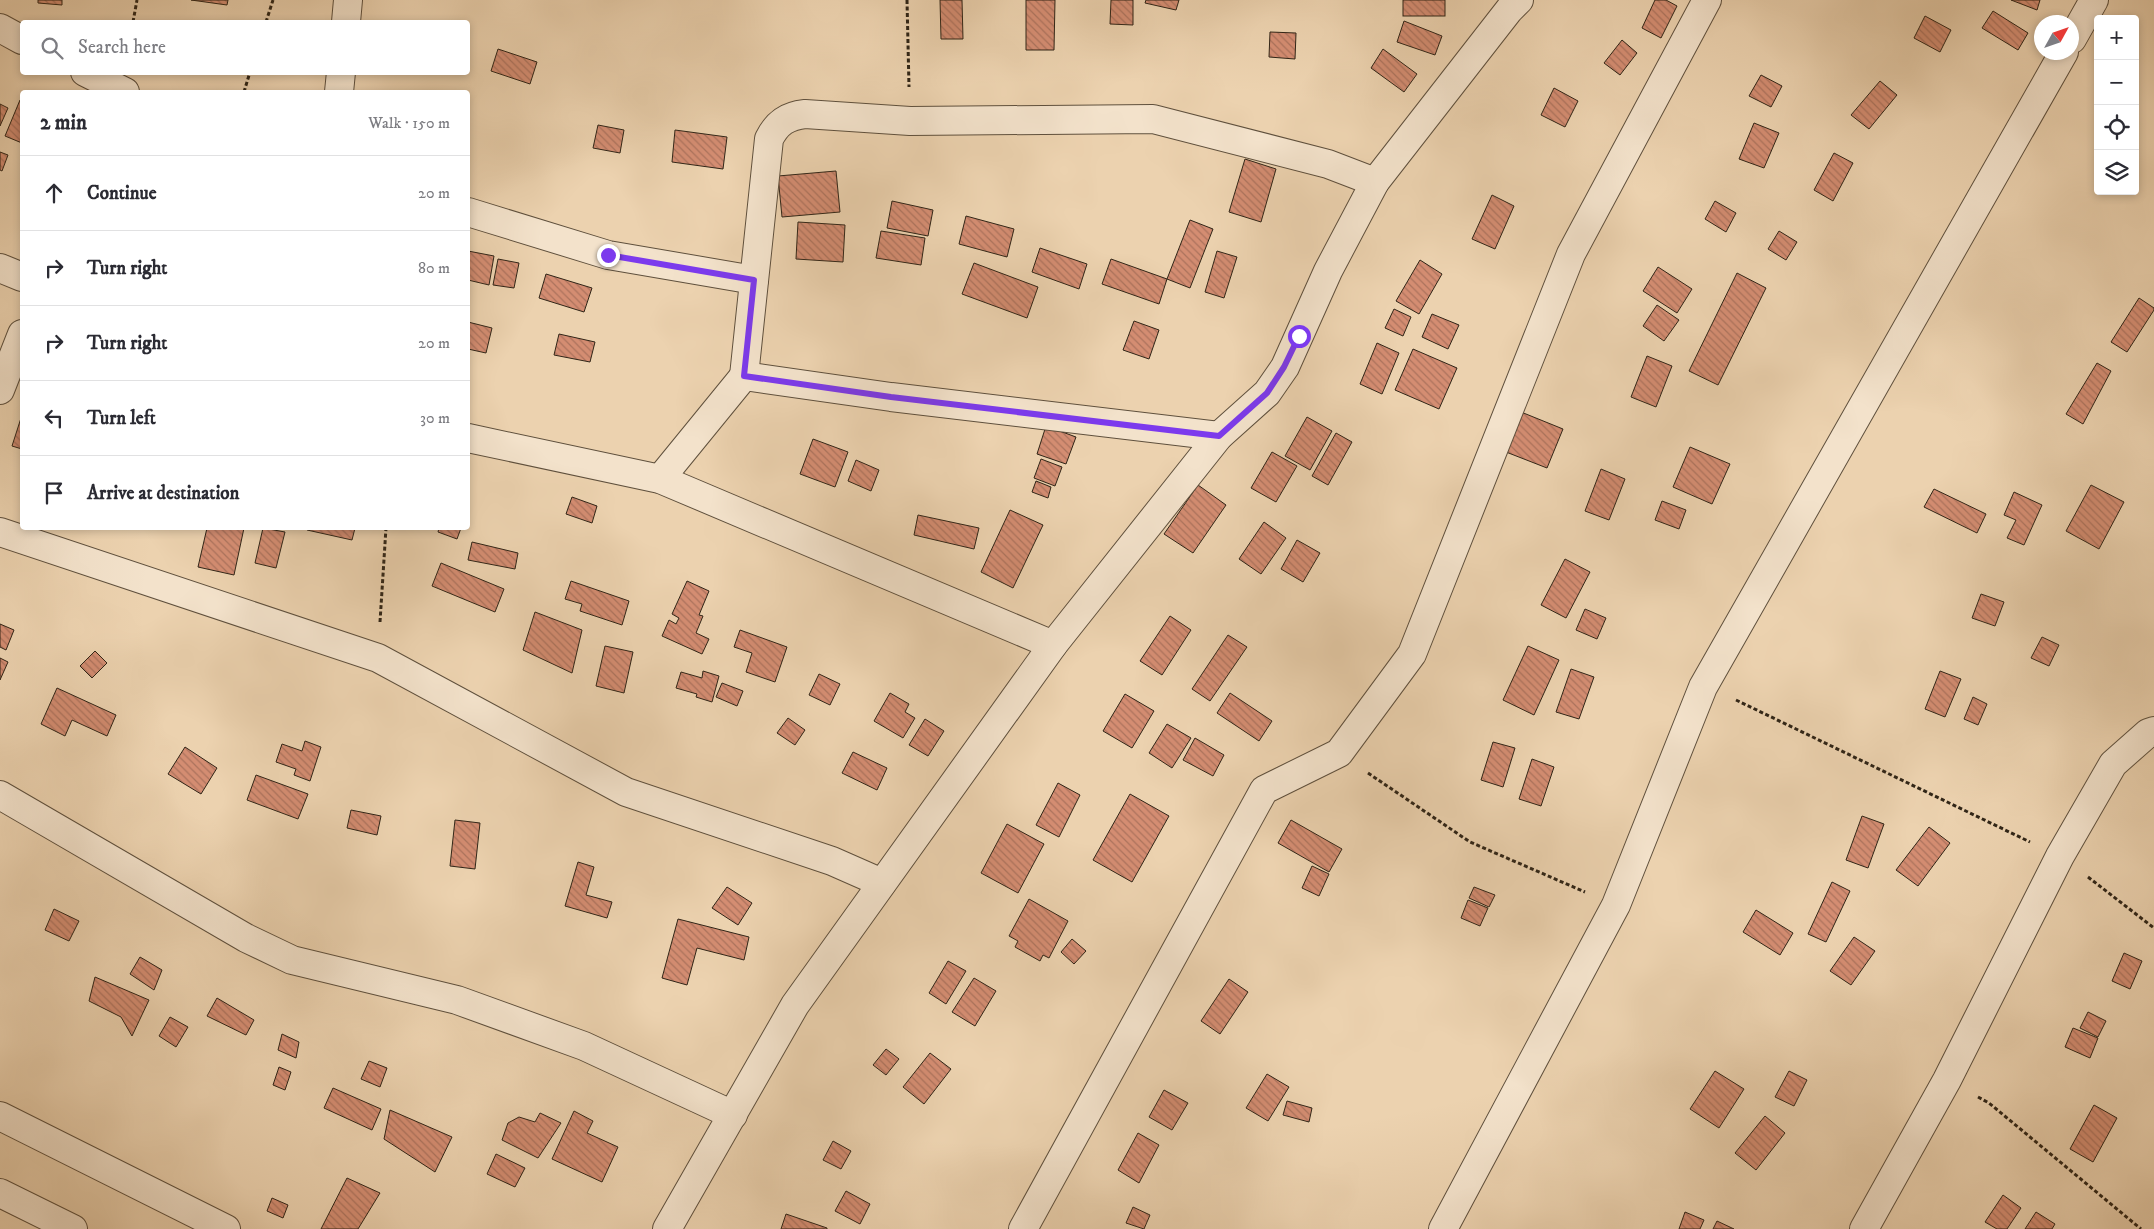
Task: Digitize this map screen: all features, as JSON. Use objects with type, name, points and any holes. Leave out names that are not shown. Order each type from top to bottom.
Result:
[{"type":"street","points":[[346,20],[348,0]]},
{"type":"street","points":[[667,1229],[794,1005],[1053,645],[1219,436],[1267,393],[1284,367],[1328,271],[1375,182],[1509,10],[1519,0]]},
{"type":"street","points":[[1023,1229],[1264,790],[1339,753],[1412,654],[1571,254],[1707,0]]},
{"type":"street","points":[[2079,27],[2094,0]]},
{"type":"street","points":[[0,28],[20,39]]},
{"type":"street","points":[[1444,1229],[1616,905],[1703,687],[2059,60]]},
{"type":"street","points":[[91,75],[121,90]]},
{"type":"street","points":[[338,90],[341,75]]},
{"type":"street","points":[[660,479],[744,376],[769,139],[782,120],[792,115],[805,114],[910,121],[1153,119],[1328,164],[1375,182]]},
{"type":"street","points":[[470,213],[608,255],[754,280]]},
{"type":"street","points":[[0,268],[20,276]]},
{"type":"street","points":[[0,390],[20,339]]},
{"type":"street","points":[[744,376],[891,397],[1219,436]]},
{"type":"street","points":[[470,438],[660,479],[1053,645]]},
{"type":"street","points":[[0,532],[378,658],[626,792],[832,861],[882,883]]},
{"type":"street","points":[[1864,1229],[1947,1080],[2060,856],[2113,764],[2148,733],[2154,731]]},
{"type":"street","points":[[0,795],[246,938],[292,960],[456,1000],[584,1046],[733,1115]]},
{"type":"street","points":[[0,1116],[226,1229]]},
{"type":"street","points":[[0,1194],[73,1229]]},
{"type":"path","points":[[133,20],[137,0]]},
{"type":"path","points":[[267,20],[273,0]]},
{"type":"path","points":[[907,0],[910,121]]},
{"type":"path","points":[[245,90],[249,75]]},
{"type":"path","points":[[378,658],[386,530]]},
{"type":"path","points":[[1703,687],[1740,702],[2060,856],[2154,928]]},
{"type":"path","points":[[1339,753],[1470,842],[1616,905]]},
{"type":"path","points":[[1947,1080],[1989,1103],[2141,1229]]},
{"type":"building","points":[[38,0],[62,0],[62,5],[38,3]]},
{"type":"building","points":[[191,0],[228,0],[227,5]]},
{"type":"building","points":[[940,0],[962,0],[963,39],[941,39]]},
{"type":"building","points":[[1026,0],[1055,0],[1054,50],[1026,50]]},
{"type":"building","points":[[1111,0],[1133,0],[1133,25],[1110,24]]},
{"type":"building","points":[[1146,0],[1179,0],[1176,10],[1145,3]]},
{"type":"building","points":[[1403,0],[1445,0],[1445,16],[1403,16]]},
{"type":"building","points":[[1655,0],[1666,0],[1677,6],[1661,38],[1642,28]]},
{"type":"building","points":[[2011,0],[2040,0],[2037,10]]},
{"type":"building","points":[[1993,11],[2028,33],[2018,50],[1982,28]]},
{"type":"building","points":[[1925,16],[1951,30],[1940,52],[1914,38]]},
{"type":"building","points":[[1404,21],[1442,36],[1435,55],[1397,42]]},
{"type":"building","points":[[1270,32],[1296,33],[1295,59],[1269,57]]},
{"type":"building","points":[[1622,40],[1637,53],[1620,75],[1604,63]]},
{"type":"building","points":[[498,49],[537,62],[530,84],[491,71]]},
{"type":"building","points":[[1383,49],[1417,74],[1404,92],[1371,68]]},
{"type":"building","points":[[1761,75],[1782,86],[1771,107],[1749,96]]},
{"type":"building","points":[[1880,81],[1897,95],[1869,129],[1851,115]]},
{"type":"building","points":[[1554,88],[1578,101],[1565,127],[1541,115]]},
{"type":"building","points":[[20,100],[20,142],[5,136]]},
{"type":"building","points":[[0,104],[8,108],[0,126]]},
{"type":"building","points":[[1754,123],[1779,133],[1764,168],[1739,159]]},
{"type":"building","points":[[598,125],[624,130],[620,153],[593,148]]},
{"type":"building","points":[[675,130],[727,137],[723,169],[672,162]]},
{"type":"building","points":[[0,152],[8,155],[2,171],[0,170]]},
{"type":"building","points":[[1834,153],[1853,163],[1833,201],[1814,190]]},
{"type":"building","points":[[1245,159],[1276,169],[1261,222],[1229,212]]},
{"type":"building","points":[[836,171],[840,212],[782,217],[778,176]]},
{"type":"building","points":[[1492,195],[1514,206],[1495,249],[1472,239]]},
{"type":"building","points":[[892,201],[933,210],[928,236],[887,228]]},
{"type":"building","points":[[1715,201],[1736,213],[1726,232],[1705,219]]},
{"type":"building","points":[[966,216],[1014,229],[1007,257],[959,244]]},
{"type":"building","points":[[1190,220],[1213,229],[1190,288],[1167,279]]},
{"type":"building","points":[[798,222],[845,225],[843,262],[796,259]]},
{"type":"building","points":[[881,231],[925,238],[921,265],[876,258]]},
{"type":"building","points":[[1779,231],[1797,242],[1786,260],[1768,249]]},
{"type":"building","points":[[1040,248],[1087,264],[1079,289],[1032,272]]},
{"type":"building","points":[[470,251],[494,256],[489,285],[470,280]]},
{"type":"building","points":[[1217,251],[1237,257],[1224,298],[1205,292]]},
{"type":"building","points":[[498,259],[519,263],[514,288],[493,285]]},
{"type":"building","points":[[1111,259],[1167,279],[1159,304],[1102,284]]},
{"type":"building","points":[[1420,260],[1442,274],[1419,314],[1396,301]]},
{"type":"building","points":[[974,263],[1038,287],[1027,318],[962,294]]},
{"type":"building","points":[[1658,267],[1692,289],[1677,313],[1643,291]]},
{"type":"building","points":[[1737,273],[1766,288],[1718,385],[1689,371]]},
{"type":"building","points":[[546,274],[592,288],[584,312],[539,298]]},
{"type":"building","points":[[2139,298],[2154,308],[2154,310],[2127,352],[2111,342]]},
{"type":"building","points":[[1657,305],[1679,320],[1664,341],[1643,326]]},
{"type":"building","points":[[1394,309],[1411,317],[1403,336],[1385,328]]},
{"type":"building","points":[[1432,314],[1459,325],[1448,349],[1422,337]]},
{"type":"building","points":[[1134,321],[1159,330],[1149,359],[1123,350]]},
{"type":"building","points":[[470,322],[492,328],[486,353],[470,349]]},
{"type":"building","points":[[559,334],[595,342],[590,362],[554,355]]},
{"type":"building","points":[[1377,343],[1399,353],[1382,394],[1360,384]]},
{"type":"building","points":[[1413,349],[1457,368],[1439,409],[1395,390]]},
{"type":"building","points":[[1647,356],[1672,366],[1656,407],[1631,397]]},
{"type":"building","points":[[2097,363],[2111,371],[2083,424],[2066,414]]},
{"type":"building","points":[[1521,412],[1563,429],[1547,468],[1506,452]]},
{"type":"building","points":[[1307,417],[1332,431],[1310,470],[1285,456]]},
{"type":"building","points":[[20,421],[20,448],[12,446]]},
{"type":"building","points":[[1046,426],[1076,437],[1066,464],[1037,454]]},
{"type":"building","points":[[1336,433],[1352,442],[1328,485],[1312,476]]},
{"type":"building","points":[[813,439],[848,452],[835,487],[800,474]]},
{"type":"building","points":[[1690,447],[1730,464],[1712,504],[1673,487]]},
{"type":"building","points":[[1272,452],[1297,466],[1276,502],[1251,488]]},
{"type":"building","points":[[1041,459],[1062,467],[1055,486],[1034,478]]},
{"type":"building","points":[[856,460],[879,470],[871,491],[848,481]]},
{"type":"building","points":[[1601,469],[1625,479],[1609,520],[1585,511]]},
{"type":"building","points":[[1036,481],[1051,487],[1048,498],[1032,492]]},
{"type":"building","points":[[1198,485],[1226,505],[1193,553],[1164,534]]},
{"type":"building","points":[[2091,485],[2124,502],[2099,549],[2066,531]]},
{"type":"building","points":[[1934,489],[1986,514],[1977,533],[1924,507]]},
{"type":"building","points":[[2014,492],[2042,505],[2024,545],[2007,538],[2016,520],[2004,515]]},
{"type":"building","points":[[572,497],[597,506],[592,523],[566,514]]},
{"type":"building","points":[[1662,501],[1686,510],[1679,529],[1655,520]]},
{"type":"building","points":[[1010,510],[1043,525],[1013,588],[981,572]]},
{"type":"building","points":[[918,515],[979,528],[974,549],[914,535]]},
{"type":"building","points":[[1264,522],[1286,538],[1261,574],[1239,559]]},
{"type":"building","points":[[207,530],[244,530],[234,575],[198,567]]},
{"type":"building","points":[[263,530],[285,532],[276,568],[255,563]]},
{"type":"building","points":[[307,530],[354,530],[352,540]]},
{"type":"building","points":[[438,530],[460,530],[457,539],[438,532]]},
{"type":"building","points":[[1297,540],[1320,553],[1303,582],[1281,569]]},
{"type":"building","points":[[472,542],[518,553],[515,569],[468,560]]},
{"type":"building","points":[[1565,559],[1590,572],[1566,618],[1541,605]]},
{"type":"building","points":[[441,563],[504,589],[495,612],[432,586]]},
{"type":"building","points":[[571,581],[629,601],[622,625],[580,611],[582,604],[565,599]]},
{"type":"building","points":[[687,581],[709,591],[699,615],[703,616],[696,633],[709,639],[702,654],[662,636],[669,620],[676,624],[679,618],[672,614]]},
{"type":"building","points":[[1981,594],[2004,602],[1995,626],[1972,618]]},
{"type":"building","points":[[1585,609],[1606,618],[1597,639],[1576,630]]},
{"type":"building","points":[[535,612],[582,630],[572,673],[523,650]]},
{"type":"building","points":[[1170,616],[1191,630],[1162,675],[1140,661]]},
{"type":"building","points":[[0,624],[14,630],[6,650],[0,647]]},
{"type":"building","points":[[740,630],[787,647],[775,682],[746,672],[752,653],[734,647]]},
{"type":"building","points":[[1228,635],[1247,647],[1210,701],[1192,689]]},
{"type":"building","points":[[2042,637],[2059,645],[2049,666],[2031,658]]},
{"type":"building","points":[[605,646],[633,652],[624,693],[596,686]]},
{"type":"building","points":[[1528,646],[1559,660],[1534,715],[1503,700]]},
{"type":"building","points":[[95,651],[107,663],[92,678],[80,666]]},
{"type":"building","points":[[0,658],[8,662],[0,680]]},
{"type":"building","points":[[1571,669],[1594,677],[1579,719],[1556,712]]},
{"type":"building","points":[[703,671],[719,676],[712,702],[696,697],[697,694],[676,688],[681,672],[702,678]]},
{"type":"building","points":[[1940,671],[1961,679],[1945,717],[1925,709]]},
{"type":"building","points":[[819,674],[840,684],[830,705],[809,695]]},
{"type":"building","points":[[722,683],[743,691],[737,706],[716,697]]},
{"type":"building","points":[[57,688],[116,715],[107,736],[72,720],[65,736],[41,724]]},
{"type":"building","points":[[890,693],[909,704],[905,712],[915,718],[903,738],[874,721]]},
{"type":"building","points":[[1230,693],[1272,721],[1259,741],[1217,713]]},
{"type":"building","points":[[1125,694],[1154,711],[1132,748],[1103,731]]},
{"type":"building","points":[[1973,697],[1987,704],[1978,725],[1964,719]]},
{"type":"building","points":[[788,718],[805,730],[795,745],[777,733]]},
{"type":"building","points":[[925,719],[944,731],[928,756],[909,745]]},
{"type":"building","points":[[1167,724],[1191,738],[1172,768],[1149,753]]},
{"type":"building","points":[[1195,738],[1224,755],[1213,776],[1183,760]]},
{"type":"building","points":[[305,741],[321,747],[310,781],[294,775],[296,769],[276,762],[282,744],[302,751]]},
{"type":"building","points":[[1493,742],[1515,748],[1503,787],[1481,780]]},
{"type":"building","points":[[185,747],[217,768],[201,794],[168,774]]},
{"type":"building","points":[[853,752],[887,768],[877,790],[842,773]]},
{"type":"building","points":[[1532,759],[1554,767],[1541,806],[1519,799]]},
{"type":"building","points":[[256,775],[308,794],[298,819],[247,800]]},
{"type":"building","points":[[1058,783],[1080,795],[1059,837],[1036,825]]},
{"type":"building","points":[[1130,794],[1169,816],[1132,882],[1093,860]]},
{"type":"building","points":[[351,810],[381,816],[377,835],[347,828]]},
{"type":"building","points":[[1862,816],[1884,824],[1868,868],[1846,860]]},
{"type":"building","points":[[455,820],[480,823],[475,869],[450,866]]},
{"type":"building","points":[[1291,820],[1342,849],[1329,872],[1278,843]]},
{"type":"building","points":[[1007,824],[1044,844],[1018,893],[981,873]]},
{"type":"building","points":[[1929,827],[1950,843],[1918,886],[1896,870]]},
{"type":"building","points":[[578,862],[594,867],[586,895],[612,902],[607,918],[565,906]]},
{"type":"building","points":[[1312,866],[1329,874],[1319,896],[1302,888]]},
{"type":"building","points":[[1832,882],[1850,891],[1826,942],[1808,934]]},
{"type":"building","points":[[727,887],[752,903],[738,925],[712,908]]},
{"type":"building","points":[[1474,887],[1495,895],[1489,907],[1469,898]]},
{"type":"building","points":[[1029,899],[1068,921],[1049,958],[1043,955],[1040,961],[1015,947],[1018,941],[1009,936]]},
{"type":"building","points":[[1468,900],[1488,908],[1480,926],[1461,918]]},
{"type":"building","points":[[54,909],[79,921],[69,941],[45,930]]},
{"type":"building","points":[[1756,910],[1793,933],[1780,955],[1743,932]]},
{"type":"building","points":[[678,919],[749,937],[744,960],[697,948],[687,985],[662,978]]},
{"type":"building","points":[[1854,937],[1875,951],[1851,985],[1830,971]]},
{"type":"building","points":[[1072,939],[1086,951],[1074,964],[1061,952]]},
{"type":"building","points":[[2124,953],[2142,961],[2130,989],[2112,981]]},
{"type":"building","points":[[140,957],[162,970],[154,990],[130,974]]},
{"type":"building","points":[[948,961],[966,971],[946,1004],[929,993]]},
{"type":"building","points":[[95,977],[149,1000],[132,1036],[121,1017],[89,1001]]},
{"type":"building","points":[[974,978],[996,991],[975,1026],[952,1012]]},
{"type":"building","points":[[1229,979],[1248,992],[1220,1034],[1201,1021]]},
{"type":"building","points":[[217,998],[254,1020],[246,1035],[207,1016]]},
{"type":"building","points":[[2088,1012],[2106,1021],[2098,1037],[2080,1028]]},
{"type":"building","points":[[170,1017],[188,1027],[176,1047],[159,1036]]},
{"type":"building","points":[[2073,1028],[2098,1038],[2090,1058],[2065,1047]]},
{"type":"building","points":[[282,1034],[299,1042],[296,1058],[278,1050]]},
{"type":"building","points":[[886,1049],[899,1059],[886,1075],[873,1065]]},
{"type":"building","points":[[930,1053],[951,1069],[924,1104],[903,1087]]},
{"type":"building","points":[[369,1061],[387,1068],[380,1087],[361,1079]]},
{"type":"building","points":[[279,1067],[291,1072],[285,1090],[273,1085]]},
{"type":"building","points":[[1715,1071],[1744,1089],[1719,1128],[1690,1109]]},
{"type":"building","points":[[1789,1071],[1807,1080],[1794,1106],[1775,1097]]},
{"type":"building","points":[[1267,1074],[1289,1087],[1268,1121],[1246,1108]]},
{"type":"building","points":[[333,1088],[381,1109],[372,1130],[324,1108]]},
{"type":"building","points":[[1164,1090],[1188,1103],[1172,1130],[1149,1117]]},
{"type":"building","points":[[1287,1101],[1312,1108],[1309,1122],[1283,1115]]},
{"type":"building","points":[[2094,1105],[2117,1118],[2093,1162],[2070,1149]]},
{"type":"building","points":[[390,1110],[452,1137],[435,1172],[384,1139]]},
{"type":"building","points":[[574,1111],[593,1121],[587,1133],[618,1147],[602,1182],[552,1159]]},
{"type":"building","points":[[540,1113],[561,1123],[538,1158],[502,1140],[508,1123],[519,1117],[535,1122]]},
{"type":"building","points":[[1765,1116],[1785,1133],[1756,1170],[1735,1153]]},
{"type":"building","points":[[1138,1133],[1159,1145],[1139,1183],[1118,1170]]},
{"type":"building","points":[[833,1141],[851,1151],[841,1169],[823,1160]]},
{"type":"building","points":[[496,1154],[525,1168],[515,1187],[487,1174]]},
{"type":"building","points":[[347,1178],[380,1193],[358,1229],[321,1229]]},
{"type":"building","points":[[846,1191],[870,1204],[860,1224],[835,1211]]},
{"type":"building","points":[[2003,1195],[2021,1208],[2007,1229],[1997,1229],[1985,1222]]},
{"type":"building","points":[[272,1198],[288,1205],[283,1218],[267,1211]]},
{"type":"building","points":[[1133,1207],[1150,1215],[1144,1229],[1126,1223]]},
{"type":"building","points":[[1685,1212],[1704,1220],[1700,1229],[1679,1229]]},
{"type":"building","points":[[2036,1212],[2055,1224],[2052,1229],[2025,1229]]},
{"type":"building","points":[[786,1214],[827,1228],[827,1229],[781,1229]]},
{"type":"building","points":[[1717,1221],[1734,1229],[1713,1229]]},
{"type":"route","points":[[608,255],[754,280],[744,376],[891,397],[1219,436],[1267,393],[1284,367],[1299,336]]}]
